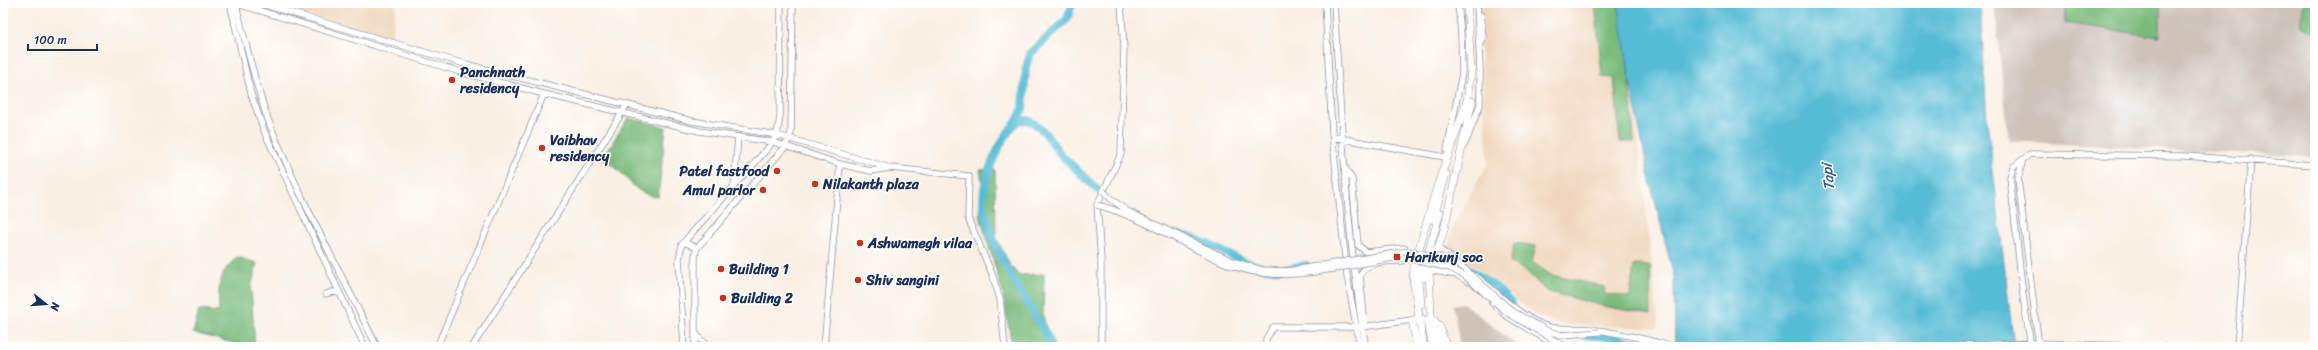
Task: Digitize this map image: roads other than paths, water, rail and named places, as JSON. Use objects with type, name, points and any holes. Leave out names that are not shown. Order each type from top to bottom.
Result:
[{"type":"main road","points":[[1428,347],[1413,279],[1414,266],[1445,163],[1469,101],[1471,72],[1467,3]]},
{"type":"main road","points":[[1417,347],[1428,270],[1443,234],[1460,157],[1475,71],[1471,3]]},
{"type":"main road","points":[[1424,347],[1418,270],[1446,176],[1445,163]]},
{"type":"main road","points":[[1433,347],[1422,319],[1424,266],[1450,178],[1456,173]]},
{"type":"main road","points":[[1422,319],[1439,347]]},
{"type":"main road","points":[[1422,319],[1440,327],[1446,347]]},
{"type":"street","points":[[258,3],[465,64],[692,121],[777,135],[890,168],[969,176],[968,218],[992,274],[1000,299],[1005,347]]},
{"type":"street","points":[[684,347],[679,259],[684,242],[773,142],[777,135],[780,117],[781,3]]},
{"type":"street","points":[[695,347],[695,255],[697,248],[785,147],[789,138],[792,122],[793,3]]},
{"type":"street","points":[[1101,347],[1101,261],[1097,205],[1121,154],[1124,49],[1121,3]]},
{"type":"street","points":[[1326,3],[1333,137],[1347,276],[1362,326]]},
{"type":"street","points":[[1334,3],[1344,168],[1362,326],[1366,347]]},
{"type":"street","points":[[1333,137],[1445,163],[1462,73],[1458,3]]},
{"type":"street","points":[[1460,157],[1480,105],[1477,3]]},
{"type":"street","points":[[1479,45],[1483,38],[1480,3]]},
{"type":"street","points":[[235,4],[464,73],[544,94],[679,126],[738,138],[773,142],[840,164],[871,171],[890,168]]},
{"type":"street","points":[[235,4],[259,92],[269,122],[299,191],[377,347]]},
{"type":"street","points":[[235,4],[250,94],[264,131],[365,347]]},
{"type":"street","points":[[437,347],[544,94]]},
{"type":"street","points":[[472,347],[624,112],[626,104]]},
{"type":"street","points":[[734,185],[738,138]]},
{"type":"street","points":[[2029,345],[2010,177],[2013,167],[2023,159],[2035,154],[2184,156],[2315,165]]},
{"type":"street","points":[[2023,159],[2018,179],[2039,345]]},
{"type":"street","points":[[2237,347],[2251,160]]},
{"type":"street","points":[[824,347],[840,164]]},
{"type":"street","points":[[1344,168],[1352,179],[1358,244],[1366,252],[1404,248],[1408,251],[1450,260],[1465,269],[1512,311],[1548,331],[1562,335],[1616,332],[1674,347]]},
{"type":"street","points":[[1103,191],[1111,200],[1129,212],[1232,261],[1262,270],[1295,270],[1408,251]]},
{"type":"street","points":[[1097,205],[1121,213],[1230,266],[1264,274],[1290,275],[1360,263],[1406,258],[1450,268],[1465,276],[1506,312],[1566,347]]},
{"type":"street","points":[[684,242],[697,248]]},
{"type":"street","points":[[319,250],[327,245]]},
{"type":"street","points":[[1437,248],[1497,292],[1513,307],[1542,324],[1561,330],[1592,330],[1599,332]]},
{"type":"street","points":[[1360,347],[1362,326],[1360,276],[1362,271],[1365,267],[1370,265],[1403,261],[1406,258]]},
{"type":"street","points":[[1428,270],[1443,272],[1465,279],[1505,315],[1558,347]]},
{"type":"street","points":[[326,294],[332,292],[339,293]]},
{"type":"street","points":[[1266,347],[1266,339],[1273,327],[1362,326],[1422,319]]},
{"type":"street","points":[[695,332],[700,340],[710,347]]},
{"type":"street","points":[[1897,347],[2029,345],[2166,347]]},
{"type":"water","name":"Tapi","points":[[1618,3],[1980,3],[1987,120],[2014,347],[1675,347],[1674,277],[1648,173],[1631,86]]},
{"type":"waterway","points":[[1017,121],[1023,108],[1026,68],[1030,54],[1067,19],[1072,5],[1070,3]]},
{"type":"waterway","points":[[1051,347],[1048,337],[1010,274],[988,224],[983,198],[988,174],[992,162],[1010,129],[1017,121],[1027,120],[1034,123],[1045,133],[1062,156],[1099,191]]},
{"type":"waterway","points":[[1175,234],[1200,241],[1237,258],[1262,267],[1283,269],[1306,265]]},
{"type":"waterway","points":[[1359,256],[1380,253]]},
{"type":"waterway","points":[[1449,256],[1496,287],[1511,303]]},
{"type":"waterway","points":[[1582,335],[1614,337],[1652,347]]},
{"type":"place","name":"Panchnath residency","points":[[452,80]]},
{"type":"place","name":"Vaibhav residency","points":[[542,148]]},
{"type":"place","name":"Patel fastfood","points":[[777,171]]},
{"type":"place","name":"Nilakanth plaza","points":[[815,184]]},
{"type":"place","name":"Amul parlor","points":[[763,190]]},
{"type":"place","name":"Ashwamegh vilaa","points":[[860,243]]},
{"type":"place","name":"Harikunj soc","points":[[1397,257]]},
{"type":"place","name":"Building 1","points":[[721,269]]},
{"type":"place","name":"Shiv sangini","points":[[858,280]]},
{"type":"place","name":"Building 2","points":[[723,298]]}]
